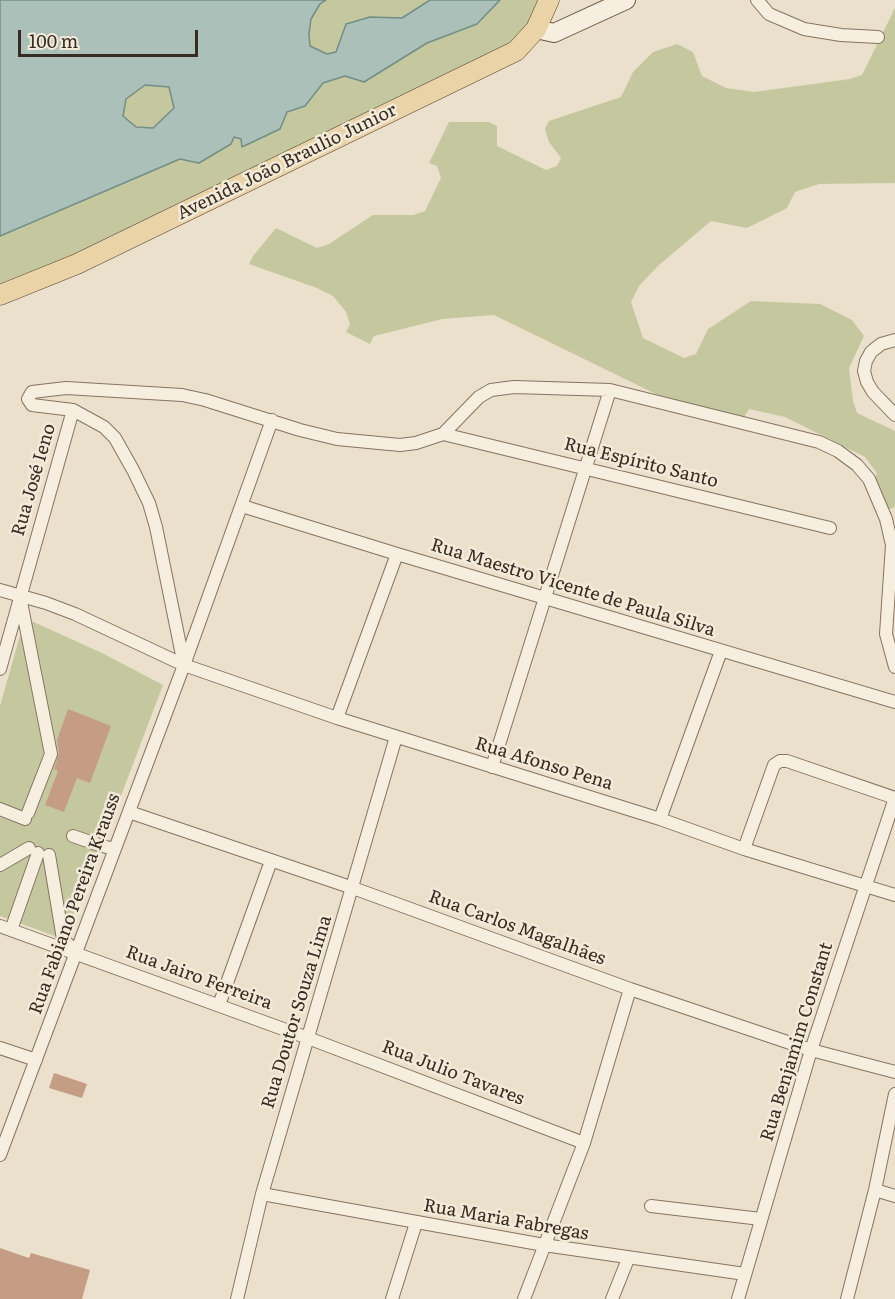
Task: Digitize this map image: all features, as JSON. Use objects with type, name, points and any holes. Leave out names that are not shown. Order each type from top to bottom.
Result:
[{"type":"main road","name":"Avenida João Braulio Junior","points":[[0,295],[77,264],[516,51],[536,29],[549,0]]},
{"type":"street","points":[[536,29],[554,33],[626,0]]},
{"type":"street","points":[[757,0],[769,14],[804,29],[878,38]]},
{"type":"street","points":[[895,340],[881,344],[871,352],[864,371],[873,392],[895,415]]},
{"type":"street","points":[[184,665],[149,503],[115,438],[104,427],[73,410],[35,406],[29,402],[30,394],[36,390],[66,388],[163,393],[205,400],[337,439],[385,445],[416,443],[443,434],[479,397],[491,390],[514,387],[610,390],[819,442],[838,451],[857,465],[869,479],[886,519],[892,545],[886,634],[895,667]]},
{"type":"street","points":[[492,767],[610,390]]},
{"type":"street","name":"Rua José Ieno","points":[[0,669],[73,410]]},
{"type":"street","name":"Rua Fabiano Pereira Krauss","points":[[0,1155],[184,665],[272,420]]},
{"type":"street","name":"Rua Espírito Santo","points":[[443,434],[830,528]]},
{"type":"street","name":"Rua Maestro Vicente de Paula Silva","points":[[242,506],[895,702]]},
{"type":"street","points":[[337,718],[397,554]]},
{"type":"street","name":"Rua Afonso Pena","points":[[0,590],[75,614],[184,665],[337,718],[660,819],[744,849],[895,895]]},
{"type":"street","points":[[0,809],[27,816],[51,754],[19,596]]},
{"type":"street","points":[[660,819],[721,651]]},
{"type":"street","name":"Rua Doutor Souza Lima","points":[[237,1299],[262,1194],[396,737]]},
{"type":"street","points":[[744,849],[774,765],[780,761],[787,761],[895,798]]},
{"type":"street","name":"Rua Benjamim Constant","points":[[738,1299],[811,1050],[895,798]]},
{"type":"street","name":"Rua Carlos Magalhães","points":[[129,812],[353,888],[630,989],[811,1050],[895,1072]]},
{"type":"street","points":[[73,836],[115,849]]},
{"type":"street","points":[[39,852],[63,939],[76,953]]},
{"type":"street","points":[[0,865],[39,852]]},
{"type":"street","points":[[6,928],[39,852]]},
{"type":"street","points":[[219,1005],[271,861]]},
{"type":"street","name":"Rua Jairo Ferreira","points":[[6,928],[308,1038]]},
{"type":"street","points":[[524,1299],[584,1143],[630,989]]},
{"type":"street","name":"Rua Julio Tavares","points":[[308,1038],[584,1143]]},
{"type":"street","points":[[0,1048],[36,1060]]},
{"type":"street","points":[[847,1299],[875,1190],[895,1094]]},
{"type":"street","points":[[875,1190],[895,1196]]},
{"type":"street","name":"Rua Maria Fabregas","points":[[262,1194],[544,1245],[745,1274]]},
{"type":"street","points":[[651,1206],[761,1218]]},
{"type":"street","points":[[392,1299],[416,1223]]},
{"type":"street","points":[[612,1299],[628,1258]]},
{"type":"green space","points":[[0,0],[549,0],[516,51],[0,295]]},
{"type":"green space","points":[[895,8],[895,183],[819,184],[795,192],[787,208],[747,228],[711,221],[659,265],[639,286],[631,302],[643,338],[684,358],[696,354],[708,329],[751,301],[820,304],[852,320],[864,336],[849,368],[853,401],[857,413],[895,431],[895,507],[890,509],[882,505],[874,481],[877,473],[865,457],[785,417],[749,409],[744,417],[664,398],[494,315],[442,319],[374,336],[370,344],[346,332],[350,324],[346,312],[333,296],[249,264],[276,228],[317,248],[329,244],[373,215],[413,215],[425,211],[441,178],[437,166],[429,163],[449,122],[489,122],[497,126],[497,146],[546,170],[557,166],[561,158],[549,142],[545,129],[549,121],[621,97],[633,72],[653,52],[677,44],[693,52],[702,76],[726,88],[754,92],[850,79],[862,75]]},
{"type":"green space","points":[[25,618],[104,654],[163,685],[102,846],[63,939],[0,916],[0,706]]},
{"type":"water","points":[[0,0],[326,0],[320,4],[311,19],[309,34],[310,46],[327,54],[336,52],[346,24],[370,17],[402,18],[430,0],[500,0],[477,24],[427,43],[364,82],[345,76],[323,83],[305,106],[287,112],[280,129],[242,147],[241,139],[234,137],[231,144],[199,163],[180,159],[0,236]],"holes":[[[145,85],[169,87],[174,108],[153,128],[136,127],[123,116],[126,99]]]},
{"type":"building","points":[[68,709],[111,726],[90,783],[77,778],[64,812],[45,805],[58,771],[54,769],[59,753],[57,740]]},
{"type":"building","points":[[54,1073],[87,1084],[82,1098],[49,1088]]},
{"type":"building","points":[[0,1248],[29,1258],[31,1253],[90,1270],[82,1299],[0,1299]]}]
